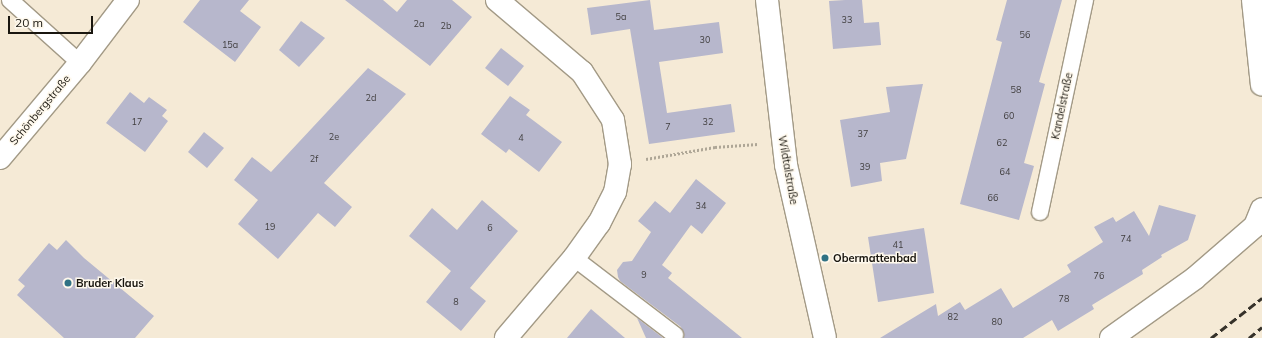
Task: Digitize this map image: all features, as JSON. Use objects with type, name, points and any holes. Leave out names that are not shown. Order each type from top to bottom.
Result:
[{"type":"street","name":"Schönbergstraße","points":[[0,158],[80,63],[128,0]]},
{"type":"street","points":[[497,0],[582,72],[613,120],[620,164],[615,192],[599,223],[574,258],[506,338]]},
{"type":"street","name":"Wildtalstraße","points":[[767,0],[786,165],[825,338]]},
{"type":"street","points":[[1253,0],[1262,85]]},
{"type":"street","points":[[1111,338],[1195,278],[1255,226],[1262,209]]},
{"type":"lane","points":[[10,0],[80,63]]},
{"type":"lane","name":"Kandelstraße","points":[[1040,212],[1085,0]]},
{"type":"lane","points":[[574,258],[675,334]]},
{"type":"path","points":[[620,164],[715,147],[764,143]]},
{"type":"building","points":[[200,0],[249,0],[240,11],[261,27],[235,62],[183,22]]},
{"type":"building","points":[[345,0],[383,0],[397,12],[407,0],[452,0],[472,17],[430,66]]},
{"type":"building","points":[[650,0],[654,30],[719,22],[723,53],[659,62],[667,113],[731,104],[735,132],[649,144],[630,29],[591,35],[587,8]]},
{"type":"building","points":[[862,0],[864,23],[879,22],[881,45],[833,49],[829,1]]},
{"type":"building","points":[[1007,0],[1062,0],[1039,82],[1045,84],[1024,163],[1034,166],[1019,220],[960,204],[1002,42],[996,40]]},
{"type":"building","points":[[301,21],[325,38],[299,67],[279,50]]},
{"type":"building","points":[[501,48],[524,66],[508,86],[485,68]]},
{"type":"building","points":[[368,68],[406,94],[324,183],[352,207],[335,227],[318,213],[278,259],[238,224],[258,200],[234,180],[252,157],[271,172]]},
{"type":"building","points":[[923,84],[906,159],[880,163],[882,181],[851,187],[840,120],[890,112],[886,87]]},
{"type":"building","points":[[130,92],[144,103],[149,97],[167,110],[162,116],[168,121],[145,152],[106,123]]},
{"type":"building","points":[[510,96],[530,110],[526,115],[562,142],[539,172],[509,149],[506,153],[481,134]]},
{"type":"building","points":[[204,132],[224,148],[207,168],[188,152]]},
{"type":"building","points":[[696,179],[726,203],[702,234],[691,225],[662,265],[672,273],[668,278],[742,338],[684,338],[681,327],[620,281],[618,277],[617,270],[623,262],[632,261],[651,232],[638,221],[655,201],[670,213]]},
{"type":"building","points":[[482,200],[518,231],[470,288],[486,301],[461,331],[426,302],[451,271],[409,236],[432,208],[457,230]]},
{"type":"building","points":[[1159,205],[1196,215],[1188,240],[1161,255],[1162,257],[1142,270],[1143,274],[1092,305],[1094,309],[1058,331],[1052,320],[1023,338],[880,338],[936,304],[938,316],[960,302],[965,310],[1001,288],[1013,308],[1071,272],[1067,265],[1103,242],[1094,227],[1113,217],[1116,222],[1134,211],[1149,236]]},
{"type":"building","points":[[924,228],[934,293],[878,302],[868,237]]},
{"type":"building","name":"Bruder Klaus","points":[[66,240],[84,258],[154,316],[135,338],[64,338],[17,295],[25,286],[18,280],[49,243],[57,250]]},
{"type":"building","points":[[591,309],[625,338],[567,338]]},
{"type":"building","points":[[637,318],[663,338],[646,338]]},
{"type":"railway","points":[[1211,338],[1262,298]]},
{"type":"railway","points":[[1249,338],[1262,327]]},
{"type":"place","name":"Obermattenbad","points":[[825,258]]},
{"type":"place","name":"Bruder Klaus","points":[[68,283]]}]
